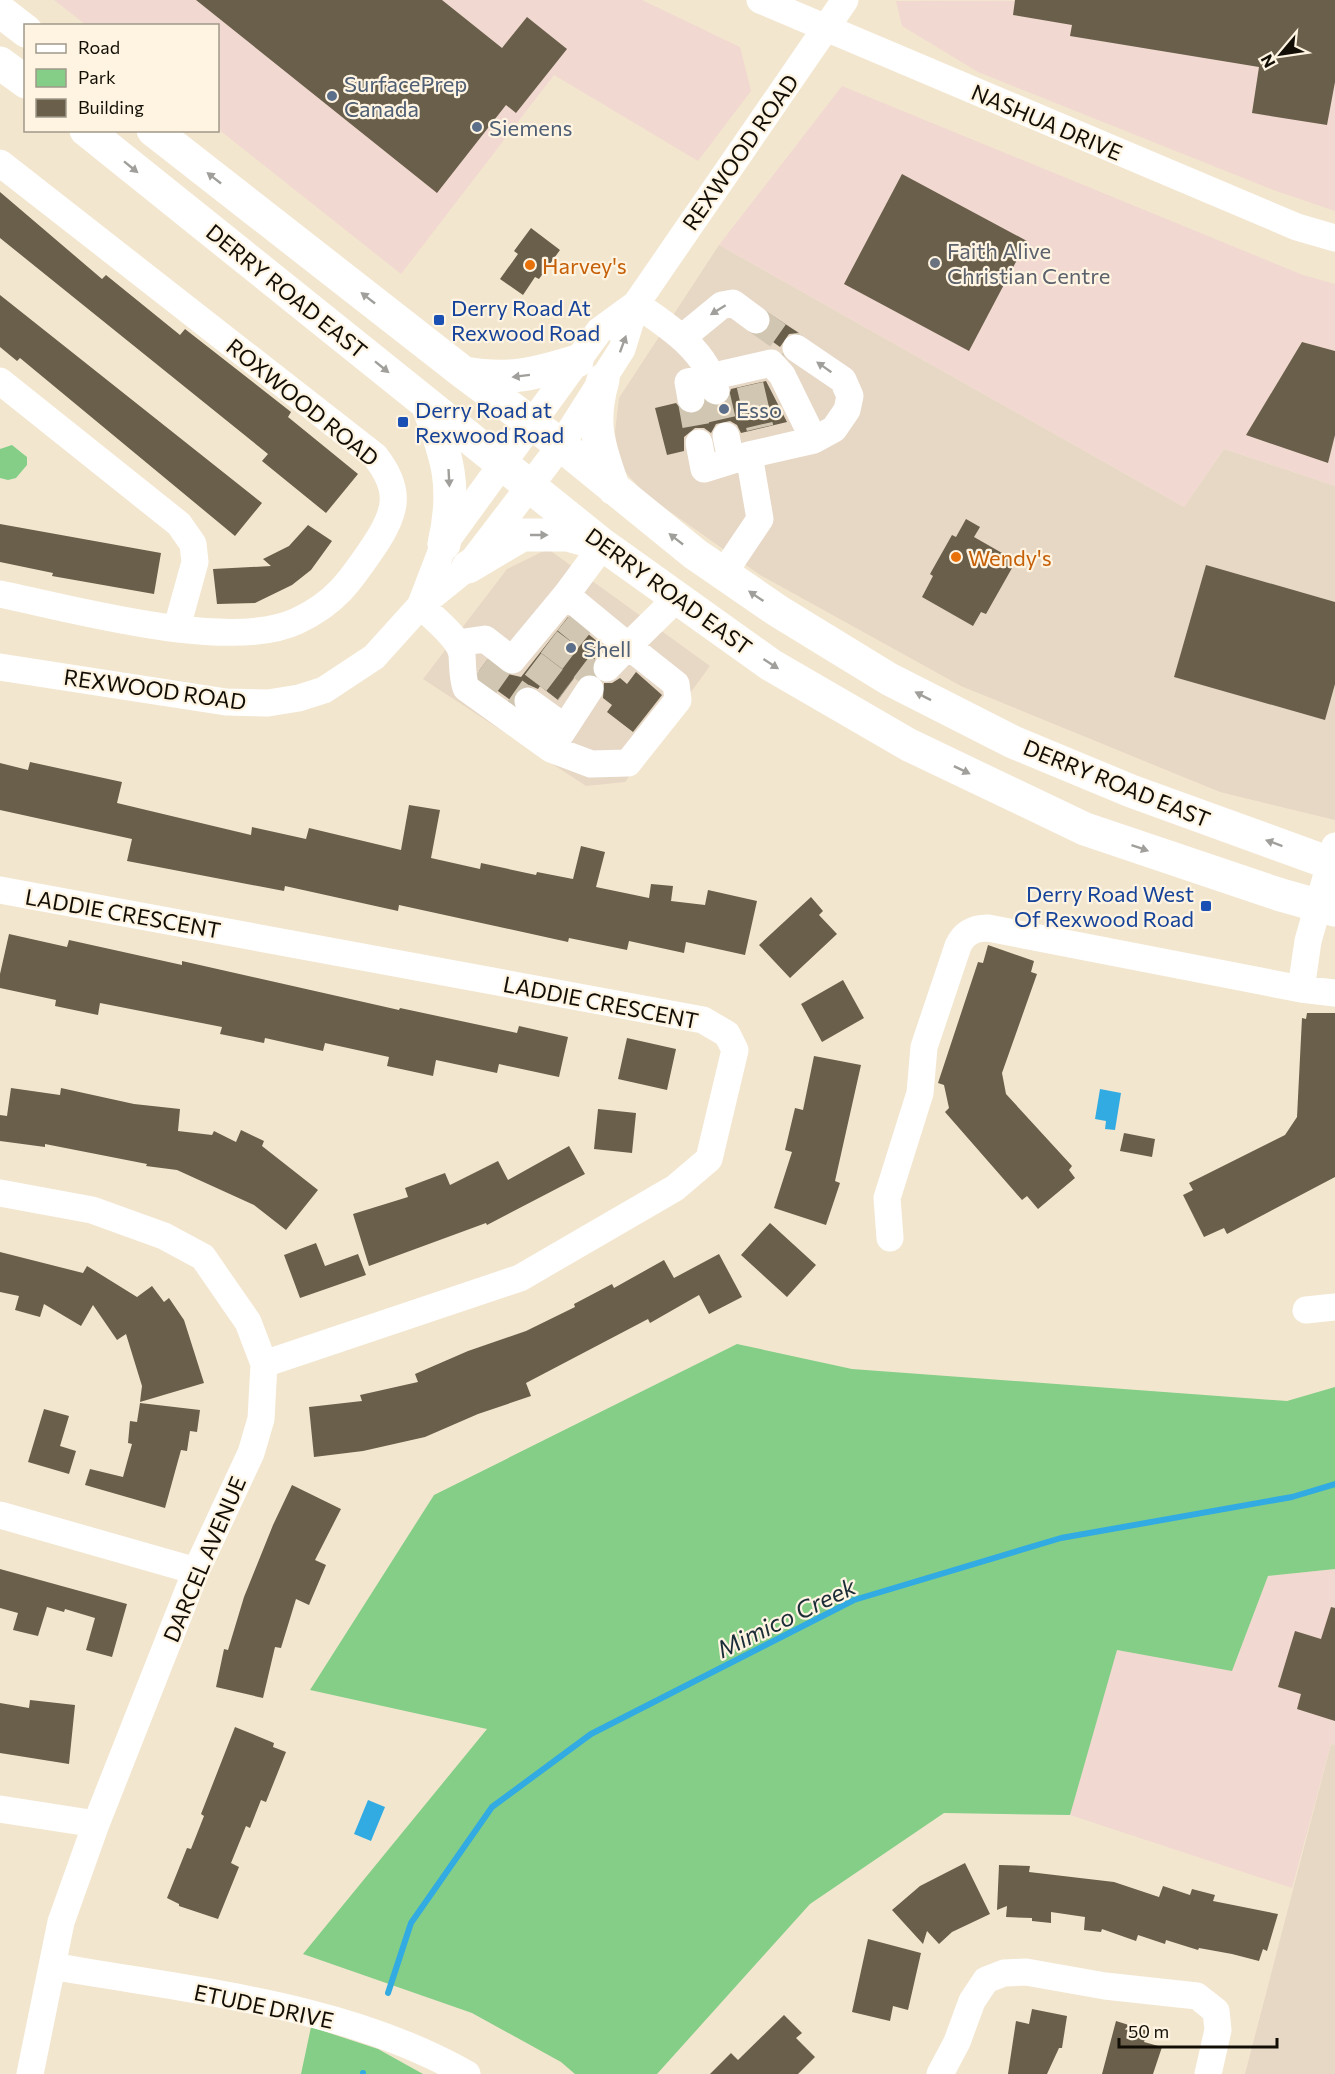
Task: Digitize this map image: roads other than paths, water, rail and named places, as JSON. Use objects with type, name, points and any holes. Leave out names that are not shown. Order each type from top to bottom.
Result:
[{"type":"main road","points":[[0,11],[24,29]]},
{"type":"main road","points":[[0,63],[24,81]]},
{"type":"main road","name":"DERRY ROAD EAST","points":[[88,132],[603,545],[771,665],[909,745],[1085,829],[1281,896],[1326,907]]},
{"type":"main road","name":"DERRY ROAD EAST","points":[[156,132],[464,373],[561,445],[615,491],[723,574],[889,679],[1013,742],[1131,791],[1333,858]]},
{"type":"main road","points":[[464,373],[494,378],[525,376],[577,361]]},
{"type":"main road","points":[[603,380],[596,407],[598,443],[615,491]]},
{"type":"main road","points":[[427,403],[448,463],[451,512],[444,544]]},
{"type":"main road","points":[[468,567],[522,535],[568,535],[603,545]]},
{"type":"street","name":"NASHUA DRIVE","points":[[760,0],[1297,227],[1335,238]]},
{"type":"street","name":"REXWOOD ROAD","points":[[0,667],[226,702],[268,703],[299,698],[333,684],[374,657],[421,605],[468,567],[561,445],[622,350],[636,304],[845,0]]},
{"type":"street","name":"ROXWOOD ROAD","points":[[0,163],[375,456],[386,470],[394,504],[391,522],[345,589],[321,607],[292,623],[255,632],[225,633],[131,621],[0,594]]},
{"type":"street","points":[[683,337],[722,305],[733,303],[756,320]]},
{"type":"street","name":"REXWOOD ROAD","points":[[421,605],[444,544],[599,330],[636,304]]},
{"type":"street","points":[[636,304],[683,337],[707,390],[748,377],[771,363],[782,375],[814,440]]},
{"type":"street","points":[[699,443],[704,469],[746,446],[814,440],[834,429],[847,410],[850,396],[843,380],[796,348]]},
{"type":"street","points":[[0,381],[179,524],[189,537],[193,544],[195,562],[177,627]]},
{"type":"street","points":[[723,574],[760,519],[746,446]]},
{"type":"street","points":[[598,671],[676,684],[678,700],[628,763],[591,764],[557,738],[466,688],[461,673],[467,655],[485,639],[512,660],[526,657],[562,609],[603,545]]},
{"type":"street","points":[[557,738],[598,671],[678,598]]},
{"type":"street","points":[[421,605],[467,655]]},
{"type":"street","points":[[562,609],[598,671]]},
{"type":"street","points":[[528,701],[557,738]]},
{"type":"street","points":[[1301,989],[1308,941],[1326,907],[1333,858]]},
{"type":"street","name":"LADDIE CRESCENT","points":[[0,890],[703,1020],[727,1034],[735,1050],[709,1159],[675,1188],[520,1278],[264,1364]]},
{"type":"street","points":[[890,1239],[887,1197],[920,1093],[924,1047],[958,946],[970,932],[988,928],[1301,989],[1335,993]]},
{"type":"street","name":"DARCEL AVENUE","points":[[0,1193],[92,1210],[164,1236],[203,1257],[249,1322],[264,1364],[261,1419],[251,1453],[196,1571],[96,1824],[61,1922],[30,2074]]},
{"type":"street","points":[[1306,1310],[1335,1307]]},
{"type":"street","points":[[0,1515],[196,1571]]},
{"type":"street","points":[[0,1809],[96,1824]]},
{"type":"street","name":"ETUDE DRIVE","points":[[51,1966],[270,2005],[335,2020],[394,2039],[467,2074]]},
{"type":"street","points":[[940,2074],[957,2042],[972,2001],[986,1980],[1004,1973],[1026,1972],[1105,1986],[1197,1996],[1216,2011],[1218,2030],[1208,2074]]},
{"type":"water","points":[[1100,1089],[1121,1093],[1115,1130],[1105,1129],[1106,1121],[1095,1119]]},
{"type":"water","points":[[368,1800],[385,1807],[371,1841],[354,1834]]},
{"type":"waterway","name":"Mimico Creek","points":[[388,1993],[411,1923],[492,1807],[591,1734],[854,1600],[1061,1538],[1292,1497],[1335,1484]]},
{"type":"tunnel","points":[[756,320],[796,348]]},
{"type":"tunnel","points":[[750,385],[760,428]]},
{"type":"tunnel","points":[[716,393],[726,436]]},
{"type":"tunnel","points":[[691,399],[699,443]]},
{"type":"tunnel","points":[[566,620],[597,645]]},
{"type":"tunnel","points":[[549,642],[598,679]]},
{"type":"tunnel","points":[[533,664],[566,689]]},
{"type":"tunnel","points":[[481,668],[528,701]]},
{"type":"place","name":"SurfacePrep Canada","points":[[332,96]]},
{"type":"place","name":"Siemens","points":[[477,127]]},
{"type":"place","name":"Faith Alive Christian Centre","points":[[935,263]]},
{"type":"place","name":"Harvey's","points":[[530,265]]},
{"type":"place","name":"Derry Road At Rexwood Road","points":[[439,320]]},
{"type":"place","name":"Esso","points":[[724,409]]},
{"type":"place","name":"Derry Road at Rexwood Road","points":[[403,422]]},
{"type":"place","name":"Wendy's","points":[[956,557]]},
{"type":"place","name":"Shell","points":[[571,648]]},
{"type":"place","name":"Derry Road West Of Rexwood Road","points":[[1206,906]]}]
